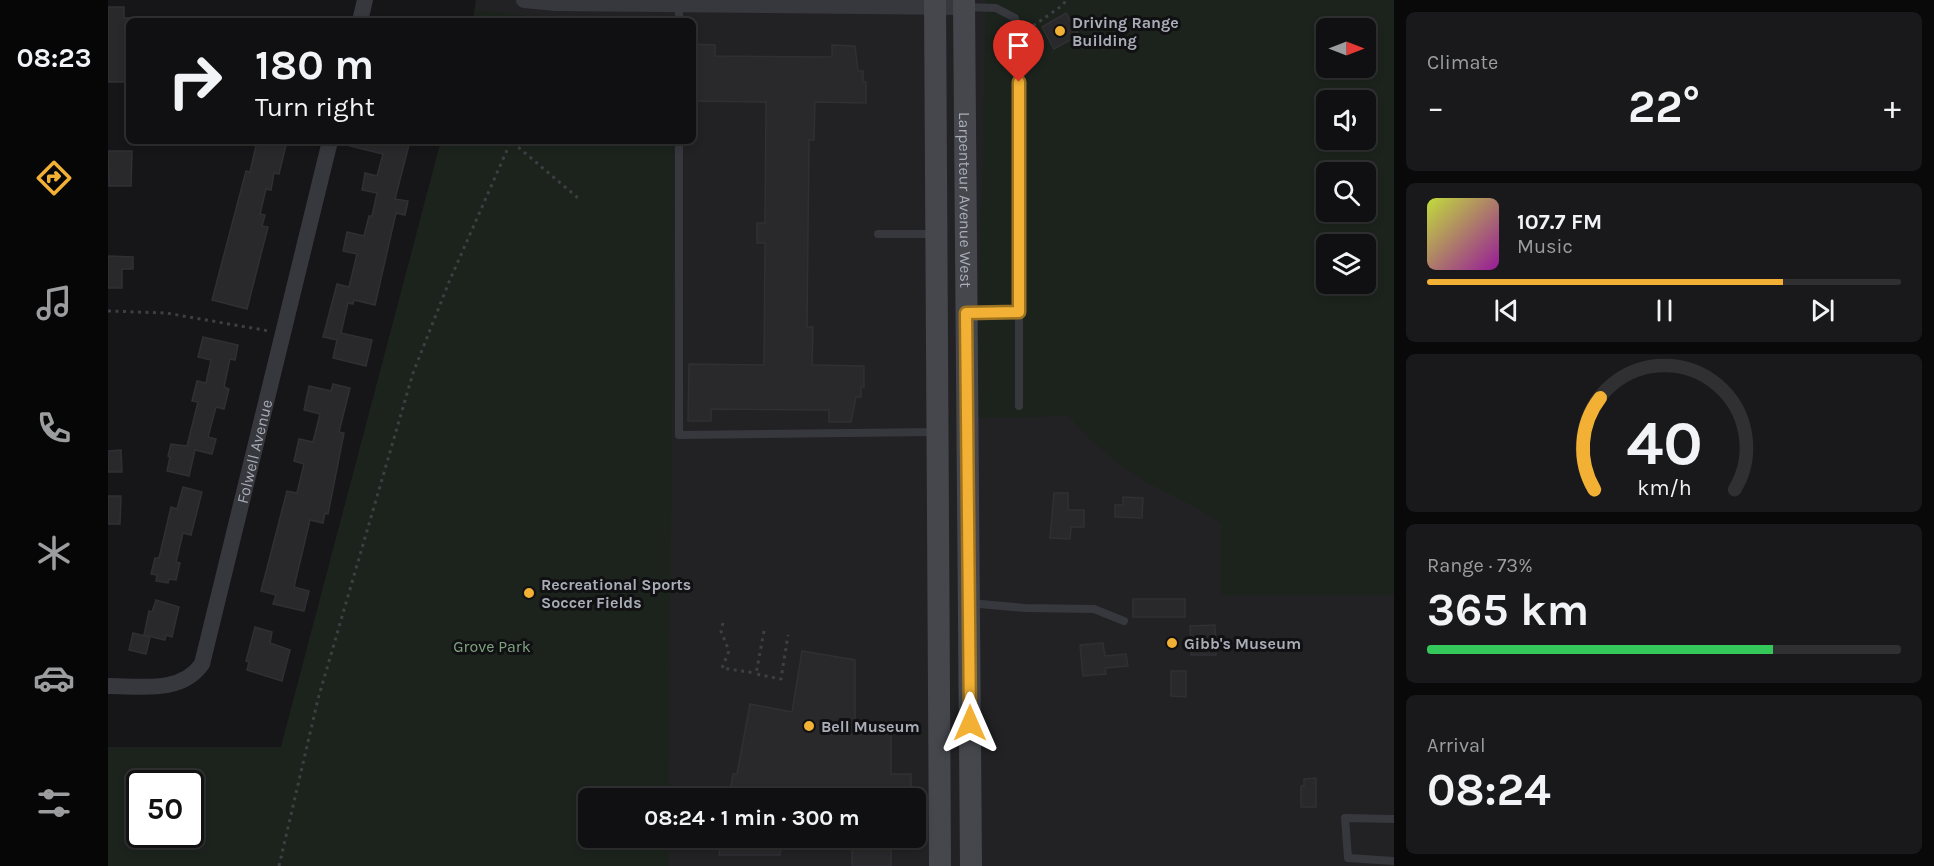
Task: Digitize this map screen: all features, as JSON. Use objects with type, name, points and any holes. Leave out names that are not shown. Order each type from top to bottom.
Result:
[{"type":"main road","name":"Larpenteur Avenue West","points":[[935,3],[940,866]]},
{"type":"main road","name":"Larpenteur Avenue West","points":[[964,3],[971,866]]},
{"type":"main road","points":[[938,584],[969,592]]},
{"type":"street","points":[[361,18],[365,0]]},
{"type":"street","points":[[524,0],[556,3],[964,3]]},
{"type":"street","name":"Folwell Avenue","points":[[108,686],[174,684],[190,677],[202,664],[329,144]]},
{"type":"lane","points":[[679,3],[679,18]]},
{"type":"lane","points":[[964,3],[996,8],[1015,18],[1019,36],[1019,405]]},
{"type":"lane","points":[[679,144],[679,435],[938,432]]},
{"type":"lane","points":[[878,234],[936,234]]},
{"type":"lane","points":[[966,313],[1019,312]]},
{"type":"lane","points":[[969,592],[1024,608],[1094,609],[1124,621]]},
{"type":"lane","points":[[1394,819],[1345,818],[1348,858],[1394,861]]},
{"type":"path","points":[[1019,36],[1063,5],[1066,0]]},
{"type":"path","points":[[279,866],[318,699],[413,373],[449,282],[510,144]]},
{"type":"path","points":[[515,144],[578,198]]},
{"type":"path","points":[[108,311],[166,313],[283,334]]},
{"type":"path","points":[[723,623],[721,631],[729,651],[722,668],[781,679],[788,635]]},
{"type":"path","points":[[756,674],[764,631]]},
{"type":"shaded area","points":[[476,0],[1394,0],[1394,866],[108,866],[108,747],[281,747],[440,144],[696,144],[696,18],[473,18]]},
{"type":"green space","points":[[986,0],[1394,0],[1394,595],[1221,595],[1221,524],[1122,466],[1103,451],[1068,416],[976,418]]},
{"type":"green space","points":[[475,9],[540,18],[474,18]]},
{"type":"green space","name":"Grove Park","points":[[440,144],[674,144],[669,788],[578,788],[578,848],[669,848],[669,866],[108,866],[108,747],[281,747]]},
{"type":"building","points":[[108,7],[124,7],[126,82],[108,82]]},
{"type":"building","name":"Driving Range Building","points":[[1066,13],[1079,35],[1054,49],[1042,27]]},
{"type":"building","points":[[696,44],[715,45],[715,56],[832,57],[832,45],[855,46],[858,71],[863,71],[863,82],[866,82],[866,103],[815,102],[814,140],[809,140],[807,327],[813,327],[812,365],[864,366],[864,387],[861,387],[861,397],[856,397],[851,422],[829,422],[829,410],[711,409],[711,421],[688,421],[689,364],[764,365],[765,243],[757,243],[757,223],[765,223],[766,102],[696,101]]},
{"type":"building","points":[[256,144],[286,144],[279,174],[274,173],[271,190],[266,189],[260,214],[265,215],[262,226],[268,227],[247,309],[212,300],[246,171],[250,172]]},
{"type":"building","points":[[350,144],[409,144],[395,199],[408,201],[405,215],[396,213],[375,305],[354,300],[353,304],[348,303],[341,333],[372,340],[366,366],[333,358],[337,340],[323,337],[337,284],[349,287],[357,254],[343,251],[347,232],[364,236],[369,216],[372,216],[377,193],[362,190],[365,173],[377,176],[383,154],[350,146]]},
{"type":"building","points":[[108,151],[132,151],[131,186],[109,186]]},
{"type":"building","points":[[108,256],[133,257],[133,269],[122,269],[122,288],[108,288]]},
{"type":"building","points":[[203,337],[238,345],[235,360],[230,359],[224,387],[229,389],[224,409],[216,407],[208,437],[216,439],[212,454],[195,450],[189,476],[167,471],[170,457],[168,456],[171,444],[187,446],[198,402],[192,401],[197,381],[206,383],[211,360],[198,357]]},
{"type":"building","points":[[333,384],[350,388],[339,432],[344,433],[328,514],[325,513],[323,523],[310,520],[294,587],[309,591],[304,611],[273,604],[276,595],[261,591],[287,491],[297,493],[304,464],[294,461],[299,439],[313,442],[320,414],[304,410],[309,386],[331,391]]},
{"type":"building","points":[[121,450],[122,472],[108,472],[108,451]]},
{"type":"building","points":[[183,487],[202,492],[191,535],[183,533],[176,562],[180,563],[176,580],[169,579],[168,583],[156,581],[157,575],[151,574],[155,558],[159,558],[171,507],[177,509]]},
{"type":"building","points":[[1054,493],[1068,493],[1068,510],[1084,510],[1084,527],[1071,527],[1070,539],[1050,538]]},
{"type":"building","points":[[108,496],[121,496],[120,524],[108,524]]},
{"type":"building","points":[[1123,497],[1143,498],[1142,518],[1115,517],[1115,505],[1123,505]]},
{"type":"building","points":[[1133,599],[1185,599],[1185,617],[1133,617]]},
{"type":"building","points":[[156,600],[179,607],[172,637],[166,635],[165,640],[144,635],[149,611],[152,612]]},
{"type":"building","points":[[1215,625],[1216,655],[1191,655],[1190,626]]},
{"type":"building","points":[[255,627],[272,632],[270,643],[290,650],[282,681],[247,670],[249,662],[246,661]]},
{"type":"building","points":[[133,633],[150,637],[146,654],[129,650]]},
{"type":"building","points":[[1103,643],[1105,656],[1126,654],[1128,666],[1105,668],[1106,674],[1083,676],[1080,645]]},
{"type":"building","name":"Bell Museum","points":[[802,651],[855,660],[855,722],[891,730],[891,774],[911,774],[911,788],[731,788],[733,774],[737,774],[750,704],[792,712]]},
{"type":"building","points":[[1171,671],[1186,671],[1186,697],[1171,696]]},
{"type":"building","points":[[1316,778],[1316,807],[1301,807],[1301,786],[1304,786],[1304,779]]},
{"type":"building","points":[[720,848],[781,848],[780,855],[719,855]]},
{"type":"building","points":[[852,848],[891,848],[891,866],[852,866]]},
{"type":"place","name":"Driving Range Building","points":[[1060,31]]},
{"type":"place","name":"Recreational Sports Soccer Fields","points":[[529,593]]},
{"type":"place","name":"Gibb's Museum","points":[[1172,643]]},
{"type":"place","name":"Bell Museum","points":[[809,726]]},
{"type":"route","points":[[970,723],[966,313],[1019,312],[1019,82]]}]
